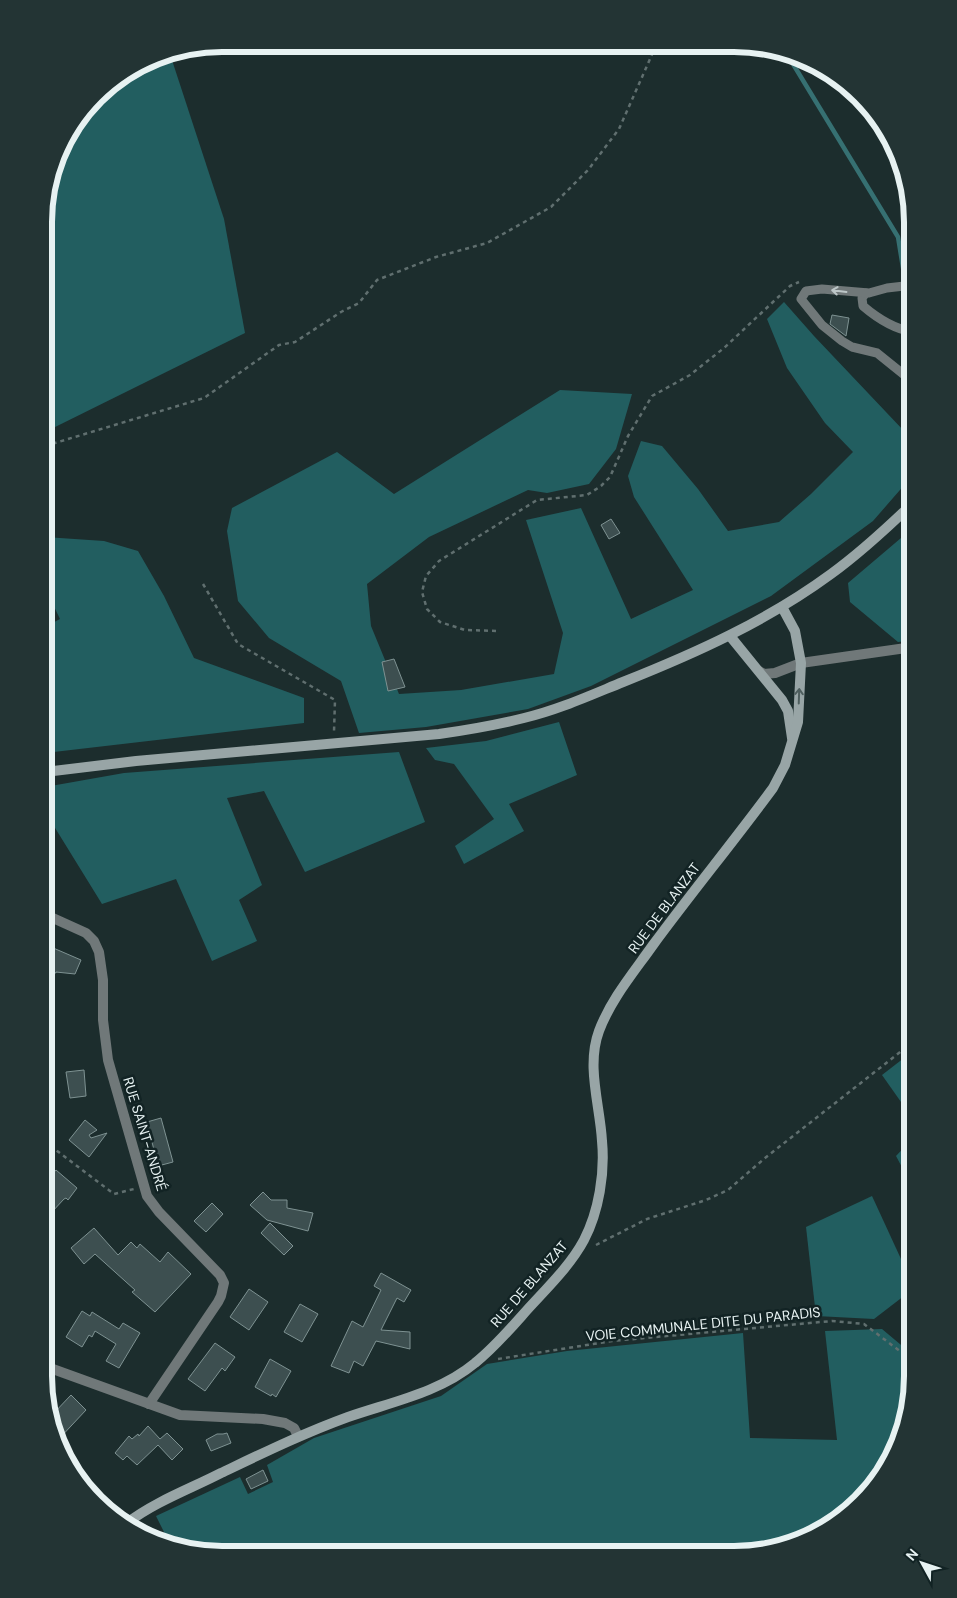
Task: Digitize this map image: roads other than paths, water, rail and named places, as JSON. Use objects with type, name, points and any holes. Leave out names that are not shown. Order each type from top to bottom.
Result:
[{"type":"street","points":[[52,771],[136,761],[439,734],[526,718],[608,688],[730,636],[782,606],[851,559],[904,510]]},
{"type":"street","name":"RUE DE BLANZAT","points":[[133,1519],[152,1506],[298,1436],[366,1410],[437,1387],[462,1372],[486,1354],[556,1278],[584,1238],[593,1215],[601,1182],[603,1150],[595,1085],[594,1056],[599,1032],[610,1008],[676,914],[773,788],[785,765],[798,722],[801,663],[795,631],[782,606]]},
{"type":"street","name":"RUE DE BLANZAT","points":[[730,636],[782,700],[790,723],[792,744]]},
{"type":"street","points":[[759,671],[764,674],[775,673],[801,663],[904,648]]},
{"type":"street","name":"RUE SAINT-ANDRÉ","points":[[52,918],[86,933],[94,942],[99,952],[103,1020],[108,1060],[143,1186],[152,1204],[220,1275],[224,1283],[218,1302],[149,1404]]},
{"type":"street","points":[[52,1369],[180,1415],[236,1417],[279,1422],[294,1428],[298,1436]]},
{"type":"lane","points":[[904,286],[866,293],[822,289],[806,291],[801,299],[822,325],[842,341],[852,347],[876,354],[904,375]]},
{"type":"lane","points":[[866,293],[862,298],[863,306],[887,323],[904,329]]},
{"type":"waterway","points":[[792,63],[898,237],[904,274]]}]
